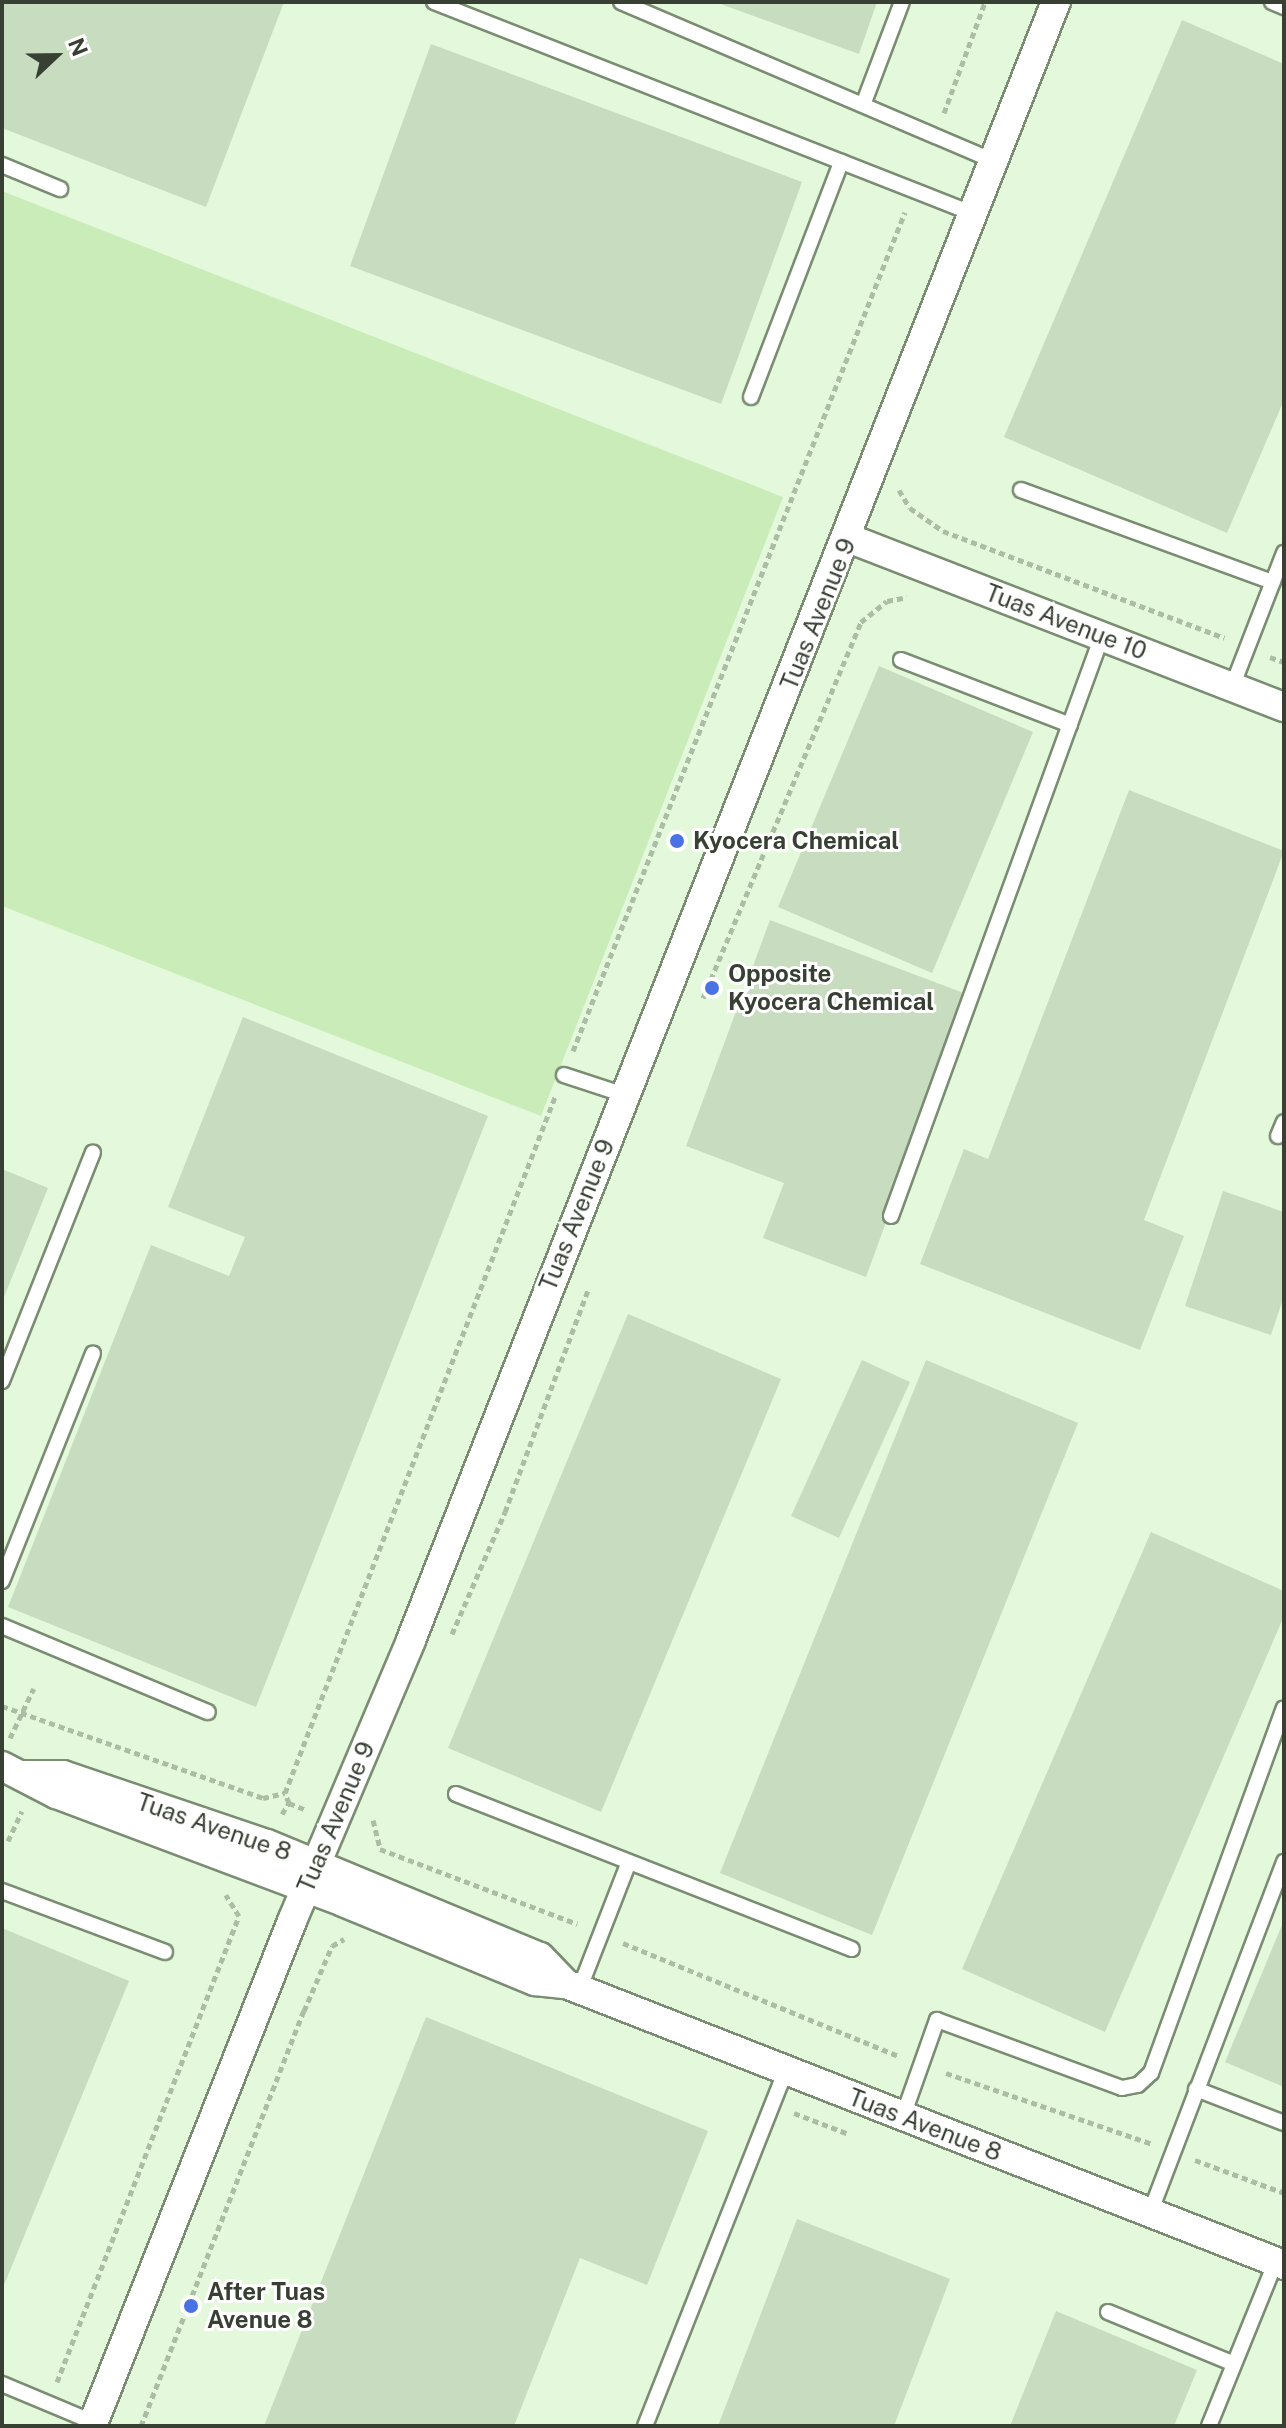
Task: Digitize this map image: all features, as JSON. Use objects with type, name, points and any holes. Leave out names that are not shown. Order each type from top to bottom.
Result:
[{"type":"street","name":"Tuas Avenue 9","points":[[93,2424],[311,1876],[411,1640],[848,538],[1056,2]]},
{"type":"street","name":"Tuas Avenue 10","points":[[848,538],[1284,707]]},
{"type":"street","name":"Tuas Avenue 8","points":[[11,1762],[56,1794],[311,1876],[535,1981],[573,1987],[1280,2263]]},
{"type":"lane","points":[[434,2],[974,214]]},
{"type":"lane","points":[[621,2],[994,161]]},
{"type":"lane","points":[[863,105],[902,2]]},
{"type":"lane","points":[[1272,2],[1284,7]]},
{"type":"lane","points":[[751,397],[841,162]]},
{"type":"lane","points":[[2,165],[60,189]]},
{"type":"lane","points":[[1021,490],[1273,582]]},
{"type":"lane","points":[[1232,687],[1284,553]]},
{"type":"lane","points":[[891,1216],[1102,636]]},
{"type":"lane","points":[[901,660],[1070,725]]},
{"type":"lane","points":[[564,1075],[625,1095]]},
{"type":"lane","points":[[2,1381],[93,1152]]},
{"type":"lane","points":[[2,1581],[93,1354]]},
{"type":"lane","points":[[2,1626],[208,1712]]},
{"type":"lane","points":[[903,2116],[917,2063],[937,2020],[1122,2088],[1138,2085],[1151,2073],[1284,1708]]},
{"type":"lane","points":[[456,1794],[852,1949]]},
{"type":"lane","points":[[573,1987],[601,1934],[629,1862]]},
{"type":"lane","points":[[1150,2213],[1170,2151],[1284,1862]]},
{"type":"lane","points":[[2,1891],[165,1952]]},
{"type":"lane","points":[[645,2426],[786,2070]]},
{"type":"lane","points":[[1196,2089],[1284,2123]]},
{"type":"lane","points":[[1209,2426],[1280,2263]]},
{"type":"lane","points":[[1108,2312],[1234,2364]]},
{"type":"lane","points":[[2,2384],[93,2424]]},
{"type":"path","points":[[936,134],[985,2]]},
{"type":"path","points":[[2,1706],[263,1798],[285,1793],[912,192]]},
{"type":"path","points":[[923,519],[943,531],[1284,662]]},
{"type":"path","points":[[700,1005],[861,622],[887,601],[914,599]]},
{"type":"path","points":[[450,1639],[505,1512],[591,1282]]},
{"type":"path","points":[[11,1762],[20,1713],[34,1688]]},
{"type":"path","points":[[377,1809],[372,1822],[380,1849],[601,1934],[917,2063],[1284,2193]]},
{"type":"path","points":[[49,2404],[239,1916],[235,1903]]},
{"type":"path","points":[[141,2426],[332,1946]]},
{"type":"green space","points":[[2,191],[783,497],[541,1116],[2,906]]},
{"type":"building","points":[[2,2],[284,2],[206,207],[2,128]]},
{"type":"building","points":[[715,2],[877,2],[859,54]]},
{"type":"building","points":[[1182,20],[1284,64],[1284,400],[1227,533],[1004,437]]},
{"type":"building","points":[[431,44],[802,182],[721,404],[350,266]]},
{"type":"building","points":[[879,666],[1033,732],[932,973],[778,907]]},
{"type":"building","points":[[1129,790],[1284,851],[1144,1220],[1184,1236],[1140,1350],[920,1264],[964,1149],[988,1159]]},
{"type":"building","points":[[770,920],[969,995],[866,1277],[763,1238],[784,1183],[686,1146]]},
{"type":"building","points":[[243,1017],[488,1116],[256,1707],[8,1607],[151,1245],[229,1276],[245,1237],[168,1207]]},
{"type":"building","points":[[2,1169],[48,1188],[2,1302]]},
{"type":"building","points":[[1223,1191],[1284,1212],[1284,1296],[1271,1335],[1185,1306]]},
{"type":"building","points":[[628,1314],[781,1379],[601,1812],[448,1748]]},
{"type":"building","points":[[862,1360],[910,1382],[839,1538],[791,1516]]},
{"type":"building","points":[[926,1360],[1078,1423],[872,1935],[720,1873]]},
{"type":"building","points":[[1151,1532],[1284,1591],[1284,1616],[1105,2032],[962,1969]]},
{"type":"building","points":[[1284,1920],[1284,2087],[1225,2062]]},
{"type":"building","points":[[2,1928],[129,1981],[2,2290]]},
{"type":"building","points":[[426,2017],[708,2131],[647,2285],[580,2258],[514,2426],[264,2426]]},
{"type":"building","points":[[797,2219],[950,2279],[894,2426],[718,2426]]},
{"type":"building","points":[[1056,2311],[1197,2370],[1174,2426],[1010,2426]]},
{"type":"place","name":"Kyocera Chemical","points":[[677,841]]},
{"type":"place","name":"Opposite Kyocera Chemical","points":[[712,988]]},
{"type":"place","name":"After Tuas Avenue 8","points":[[191,2306]]}]
